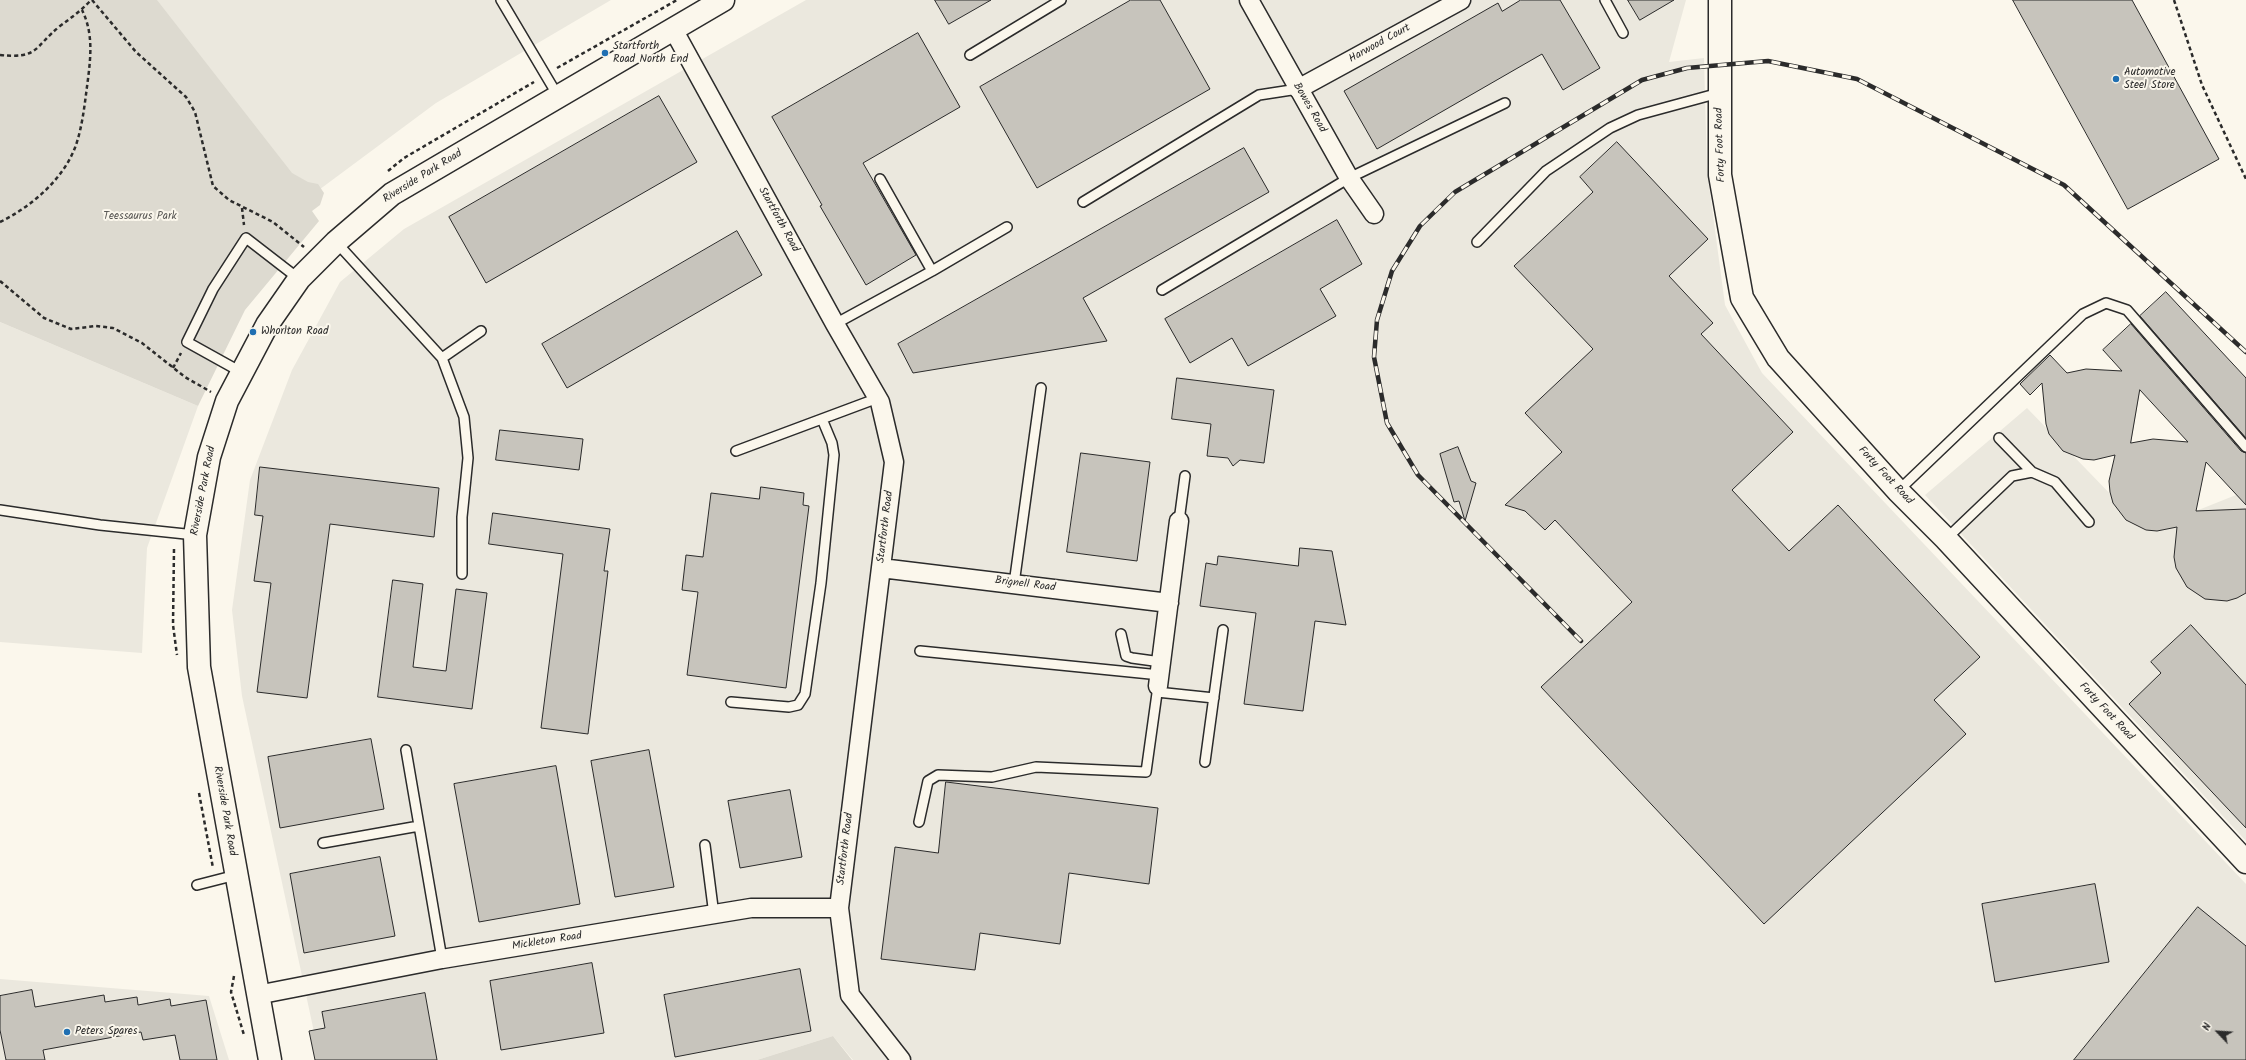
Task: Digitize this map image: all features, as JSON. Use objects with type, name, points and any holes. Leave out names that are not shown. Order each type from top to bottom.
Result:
[{"type":"street","name":"Riverside Park Road","points":[[270,1060],[257,995],[199,667],[195,535],[209,457],[227,401],[267,325],[299,279],[336,242],[392,194],[723,0]]},
{"type":"street","name":"Bowes Road","points":[[1249,0],[1349,178],[1374,214]]},
{"type":"street","name":"Harwood Court","points":[[1298,89],[1461,0]]},
{"type":"street","name":"Forty Foot Road","points":[[1720,0],[1720,175],[1742,298],[1778,358],[1898,491],[1946,539],[2246,862]]},
{"type":"street","name":"Startforth Road","points":[[673,29],[835,324],[878,398],[894,462],[839,908],[850,995],[901,1060]]},
{"type":"street","points":[[1159,678],[1179,522]]},
{"type":"street","name":"Brignell Road","points":[[881,568],[1169,603]]},
{"type":"street","name":"Mickleton Road","points":[[257,995],[442,959],[751,908],[839,908]]},
{"type":"lane","points":[[501,0],[558,96]]},
{"type":"lane","points":[[970,55],[1061,0]]},
{"type":"lane","points":[[1605,0],[1623,33]]},
{"type":"lane","points":[[1083,202],[1259,95],[1298,89]]},
{"type":"lane","points":[[1477,242],[1546,171],[1610,128],[1638,115],[1720,93]]},
{"type":"lane","points":[[1162,290],[1349,178],[1505,103]]},
{"type":"lane","points":[[880,179],[932,271]]},
{"type":"lane","points":[[835,324],[932,271],[1007,227]]},
{"type":"lane","points":[[241,372],[187,342],[213,289],[246,238],[299,279]]},
{"type":"lane","points":[[336,242],[442,358],[464,417],[467,452],[462,517],[462,574]]},
{"type":"lane","points":[[1898,491],[2083,314],[2106,303],[2127,310],[2246,447]]},
{"type":"lane","points":[[442,358],[481,331]]},
{"type":"lane","points":[[1014,584],[1041,388]]},
{"type":"lane","points":[[736,452],[878,398]]},
{"type":"lane","points":[[731,702],[789,707],[798,704],[806,694],[821,583],[834,455],[832,443],[822,419]]},
{"type":"lane","points":[[1999,438],[2032,472],[2055,482],[2089,522]]},
{"type":"lane","points":[[1946,539],[2012,476],[2032,472]]},
{"type":"lane","points":[[1179,522],[1186,476]]},
{"type":"lane","points":[[0,510],[100,525],[195,535]]},
{"type":"lane","points":[[1206,762],[1222,630]]},
{"type":"lane","points":[[1121,634],[1126,656],[1132,658],[1159,678]]},
{"type":"lane","points":[[920,651],[1159,678],[1214,698]]},
{"type":"lane","points":[[919,822],[928,781],[938,775],[992,777],[1036,767],[1146,772],[1159,678]]},
{"type":"lane","points":[[406,750],[442,959]]},
{"type":"lane","points":[[323,843],[419,826]]},
{"type":"lane","points":[[705,845],[714,914]]},
{"type":"lane","points":[[197,885],[236,876]]},
{"type":"path","points":[[0,55],[20,57],[38,49],[60,26],[82,10],[91,0],[136,52],[186,97],[195,112],[214,186],[229,200],[273,222],[305,247]]},
{"type":"path","points":[[2174,0],[2202,85],[2246,179]]},
{"type":"path","points":[[0,222],[18,213],[44,192],[63,170],[75,146],[83,116],[90,58],[90,29],[82,10]]},
{"type":"path","points":[[0,281],[44,318],[71,329],[96,326],[113,328],[142,343],[185,377],[227,401]]},
{"type":"shaded area","points":[[150,0],[611,0],[436,103],[304,201]]},
{"type":"shaded area","points":[[806,0],[1686,0],[1669,62],[1704,58],[1707,170],[1725,305],[1762,373],[2246,884],[2246,1060],[853,1060],[833,1036],[757,1060],[320,1060],[242,696],[232,610],[250,480],[292,370],[340,282],[404,229]]},
{"type":"shaded area","points":[[0,322],[198,406],[147,548],[142,653],[0,642]]},
{"type":"shaded area","points":[[2027,408],[2146,531],[2246,491],[2246,841],[1925,495]]},
{"type":"shaded area","points":[[0,979],[209,996],[229,1060],[0,1060]]},
{"type":"green space","name":"Teessaurus Park","points":[[0,0],[157,0],[292,173],[308,182],[318,184],[324,193],[320,205],[312,211],[319,221],[245,310],[198,406],[0,322]]},
{"type":"green space","points":[[833,1036],[852,1060],[757,1060]]},
{"type":"building","points":[[935,0],[991,0],[949,24]]},
{"type":"building","points":[[1131,0],[1160,0],[1210,89],[1037,188],[980,87]]},
{"type":"building","points":[[1521,0],[1560,0],[1600,68],[1563,90],[1542,54],[1377,149],[1344,91],[1498,3],[1502,11]]},
{"type":"building","points":[[1628,0],[1674,0],[1640,20]]},
{"type":"building","name":"Automotive Steel Store","points":[[2013,0],[2132,0],[2219,159],[2128,209]]},
{"type":"building","points":[[918,33],[960,107],[863,163],[916,255],[866,285],[820,206],[822,205],[772,117]]},
{"type":"building","points":[[659,96],[697,162],[486,283],[449,217]]},
{"type":"building","points":[[1617,142],[1708,239],[1669,276],[1713,323],[1701,334],[1793,432],[1732,490],[1789,551],[1838,505],[1980,657],[1934,700],[1966,734],[1764,924],[1541,687],[1632,602],[1555,520],[1545,530],[1525,511],[1505,505],[1562,452],[1525,413],[1593,349],[1514,266],[1593,192],[1580,177]]},
{"type":"building","points":[[1244,148],[1269,192],[1083,298],[1107,341],[913,373],[898,344]]},
{"type":"building","points":[[1337,220],[1362,264],[1320,289],[1336,316],[1248,366],[1232,338],[1190,363],[1165,319]]},
{"type":"building","points":[[737,231],[762,275],[567,388],[542,344]]},
{"type":"building","points":[[2166,292],[2246,378],[2246,438],[2140,316]]},
{"type":"building","points":[[2131,324],[2241,451],[2246,453],[2246,505],[2206,462],[2196,511],[2246,509],[2246,593],[2227,601],[2205,599],[2187,587],[2176,568],[2174,557],[2177,527],[2157,531],[2146,530],[2126,520],[2113,503],[2110,492],[2109,481],[2115,455],[2094,460],[2083,459],[2063,451],[2049,434],[2046,424],[2042,383],[2030,395],[2020,384],[2050,355],[2067,373],[2086,369],[2122,371],[2103,350]],"holes":[[[2140,390],[2188,442],[2153,439],[2131,443]]]},
{"type":"building","points":[[1177,378],[1274,390],[1264,463],[1240,460],[1233,466],[1228,458],[1207,456],[1211,424],[1172,419]]},
{"type":"building","points":[[500,430],[583,439],[579,470],[496,460]]},
{"type":"building","points":[[1458,447],[1471,481],[1476,483],[1465,521],[1459,501],[1454,502],[1440,454]]},
{"type":"building","points":[[1081,453],[1150,462],[1137,561],[1067,552]]},
{"type":"building","points":[[260,467],[439,488],[434,537],[330,524],[307,698],[257,692],[271,583],[254,581],[263,516],[255,515]]},
{"type":"building","points":[[761,487],[804,493],[803,505],[809,506],[786,688],[687,675],[698,592],[682,590],[686,555],[703,557],[711,493],[759,499]]},
{"type":"building","points":[[493,513],[610,529],[604,571],[608,571],[588,734],[541,728],[563,554],[489,544]]},
{"type":"building","points":[[1300,548],[1332,551],[1346,625],[1315,621],[1303,711],[1244,704],[1256,613],[1200,606],[1206,563],[1217,565],[1218,556],[1298,566]]},
{"type":"building","points":[[393,580],[423,584],[413,667],[446,671],[456,589],[487,593],[472,709],[378,697]]},
{"type":"building","points":[[2191,625],[2246,685],[2246,828],[2129,704],[2161,673],[2151,662]]},
{"type":"building","points":[[371,739],[384,809],[280,828],[268,757]]},
{"type":"building","points":[[649,750],[674,887],[615,897],[591,761]]},
{"type":"building","points":[[556,766],[580,904],[479,922],[454,784]]},
{"type":"building","points":[[946,782],[1158,808],[1149,884],[1069,873],[1060,944],[980,933],[975,970],[881,959],[895,847],[938,853]]},
{"type":"building","points":[[790,790],[802,857],[740,868],[728,801]]},
{"type":"building","points":[[380,857],[395,936],[304,953],[290,874]]},
{"type":"building","points":[[2095,884],[2109,962],[1995,982],[1982,904]]},
{"type":"building","points":[[2198,907],[2246,946],[2246,1060],[2074,1060]]},
{"type":"building","points":[[592,963],[604,1033],[501,1050],[490,981]]},
{"type":"building","points":[[800,969],[811,1031],[675,1057],[664,995]]},
{"type":"building","points":[[32,990],[35,1007],[104,995],[105,1002],[137,997],[138,1005],[170,999],[171,1006],[206,1000],[217,1060],[180,1060],[175,1035],[143,1040],[141,1032],[43,1050],[45,1060],[6,1060],[0,1030],[0,996]]},
{"type":"building","points":[[425,993],[437,1060],[315,1060],[309,1031],[325,1028],[322,1012]]},
{"type":"railway","points":[[1581,641],[1418,475],[1387,423],[1374,357],[1377,320],[1392,271],[1420,226],[1455,192],[1642,80],[1687,68],[1768,61],[1857,79],[2064,185],[2246,352]]},
{"type":"place","name":"Startforth Road North End","points":[[605,53]]},
{"type":"place","name":"Automotive Steel Store","points":[[2116,79]]},
{"type":"place","name":"Whorlton Road","points":[[253,332]]},
{"type":"place","name":"Peters Spares","points":[[67,1032]]}]
